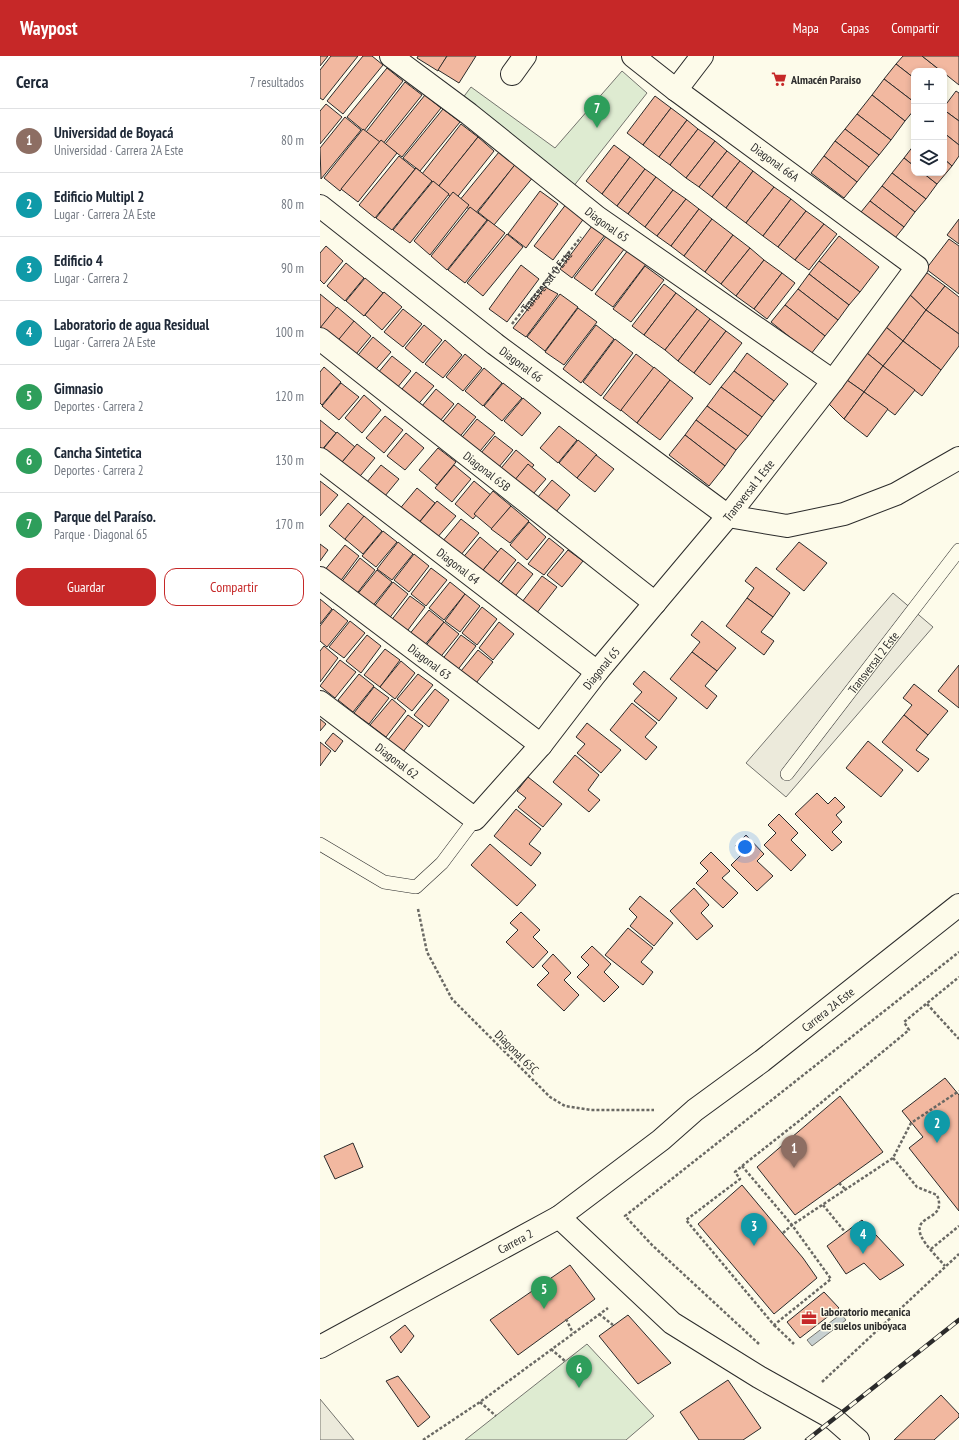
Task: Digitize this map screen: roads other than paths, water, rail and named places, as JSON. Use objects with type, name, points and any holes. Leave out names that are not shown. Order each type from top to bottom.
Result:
[{"type":"street","name":"Diagonal 65","points":[[391,56],[469,114],[597,217],[833,381]]},
{"type":"street","points":[[512,74],[525,56]]},
{"type":"street","name":"Diagonal 66A","points":[[633,56],[676,90],[917,267]]},
{"type":"street","points":[[676,90],[702,56]]},
{"type":"street","name":"Diagonal 66","points":[[322,211],[495,344],[728,516]]},
{"type":"street","name":"Transversal 1 Este","points":[[917,267],[833,381],[728,516],[787,526],[844,514],[896,494],[959,458]]},
{"type":"street","name":"Diagonal 65B","points":[[320,339],[655,603]]},
{"type":"street","name":"Diagonal 64","points":[[320,459],[597,672]]},
{"type":"street","name":"Diagonal 65","points":[[475,819],[541,745],[597,672],[728,516]]},
{"type":"street","name":"Diagonal 63","points":[[320,578],[541,745]]},
{"type":"street","name":"Diagonal 62","points":[[320,702],[475,819]]},
{"type":"street","name":"Carrera 2A Este","points":[[695,1110],[768,1056],[959,905]]},
{"type":"street","name":"Carrera 2","points":[[320,1347],[559,1217],[661,1140],[695,1110]]},
{"type":"street","points":[[559,1217],[672,1323],[759,1376],[834,1419],[858,1440]]},
{"type":"lane","name":"Transversal 2 Este","points":[[787,774],[959,550]]},
{"type":"lane","points":[[320,844],[384,882],[416,887],[442,863],[475,819]]},
{"type":"railway","points":[[807,1440],[959,1320]]},
{"type":"place","name":"Almacén Paraiso","points":[[779,79]]},
{"type":"place","name":"Parque del Paraíso.","points":[[597,128]]},
{"type":"place","name":"Edificio Multipl 2","points":[[937,1143]]},
{"type":"place","name":"Universidad de Boyacá","points":[[794,1168]]},
{"type":"place","name":"Edificio 4","points":[[754,1246]]},
{"type":"place","name":"Laboratorio de agua Residual","points":[[863,1254]]},
{"type":"place","name":"Gimnasio","points":[[544,1309]]},
{"type":"place","name":"laboratorio mecanica de suelos uniboyaca","points":[[809,1318]]},
{"type":"place","name":"Cancha Sintetica","points":[[579,1388]]}]
